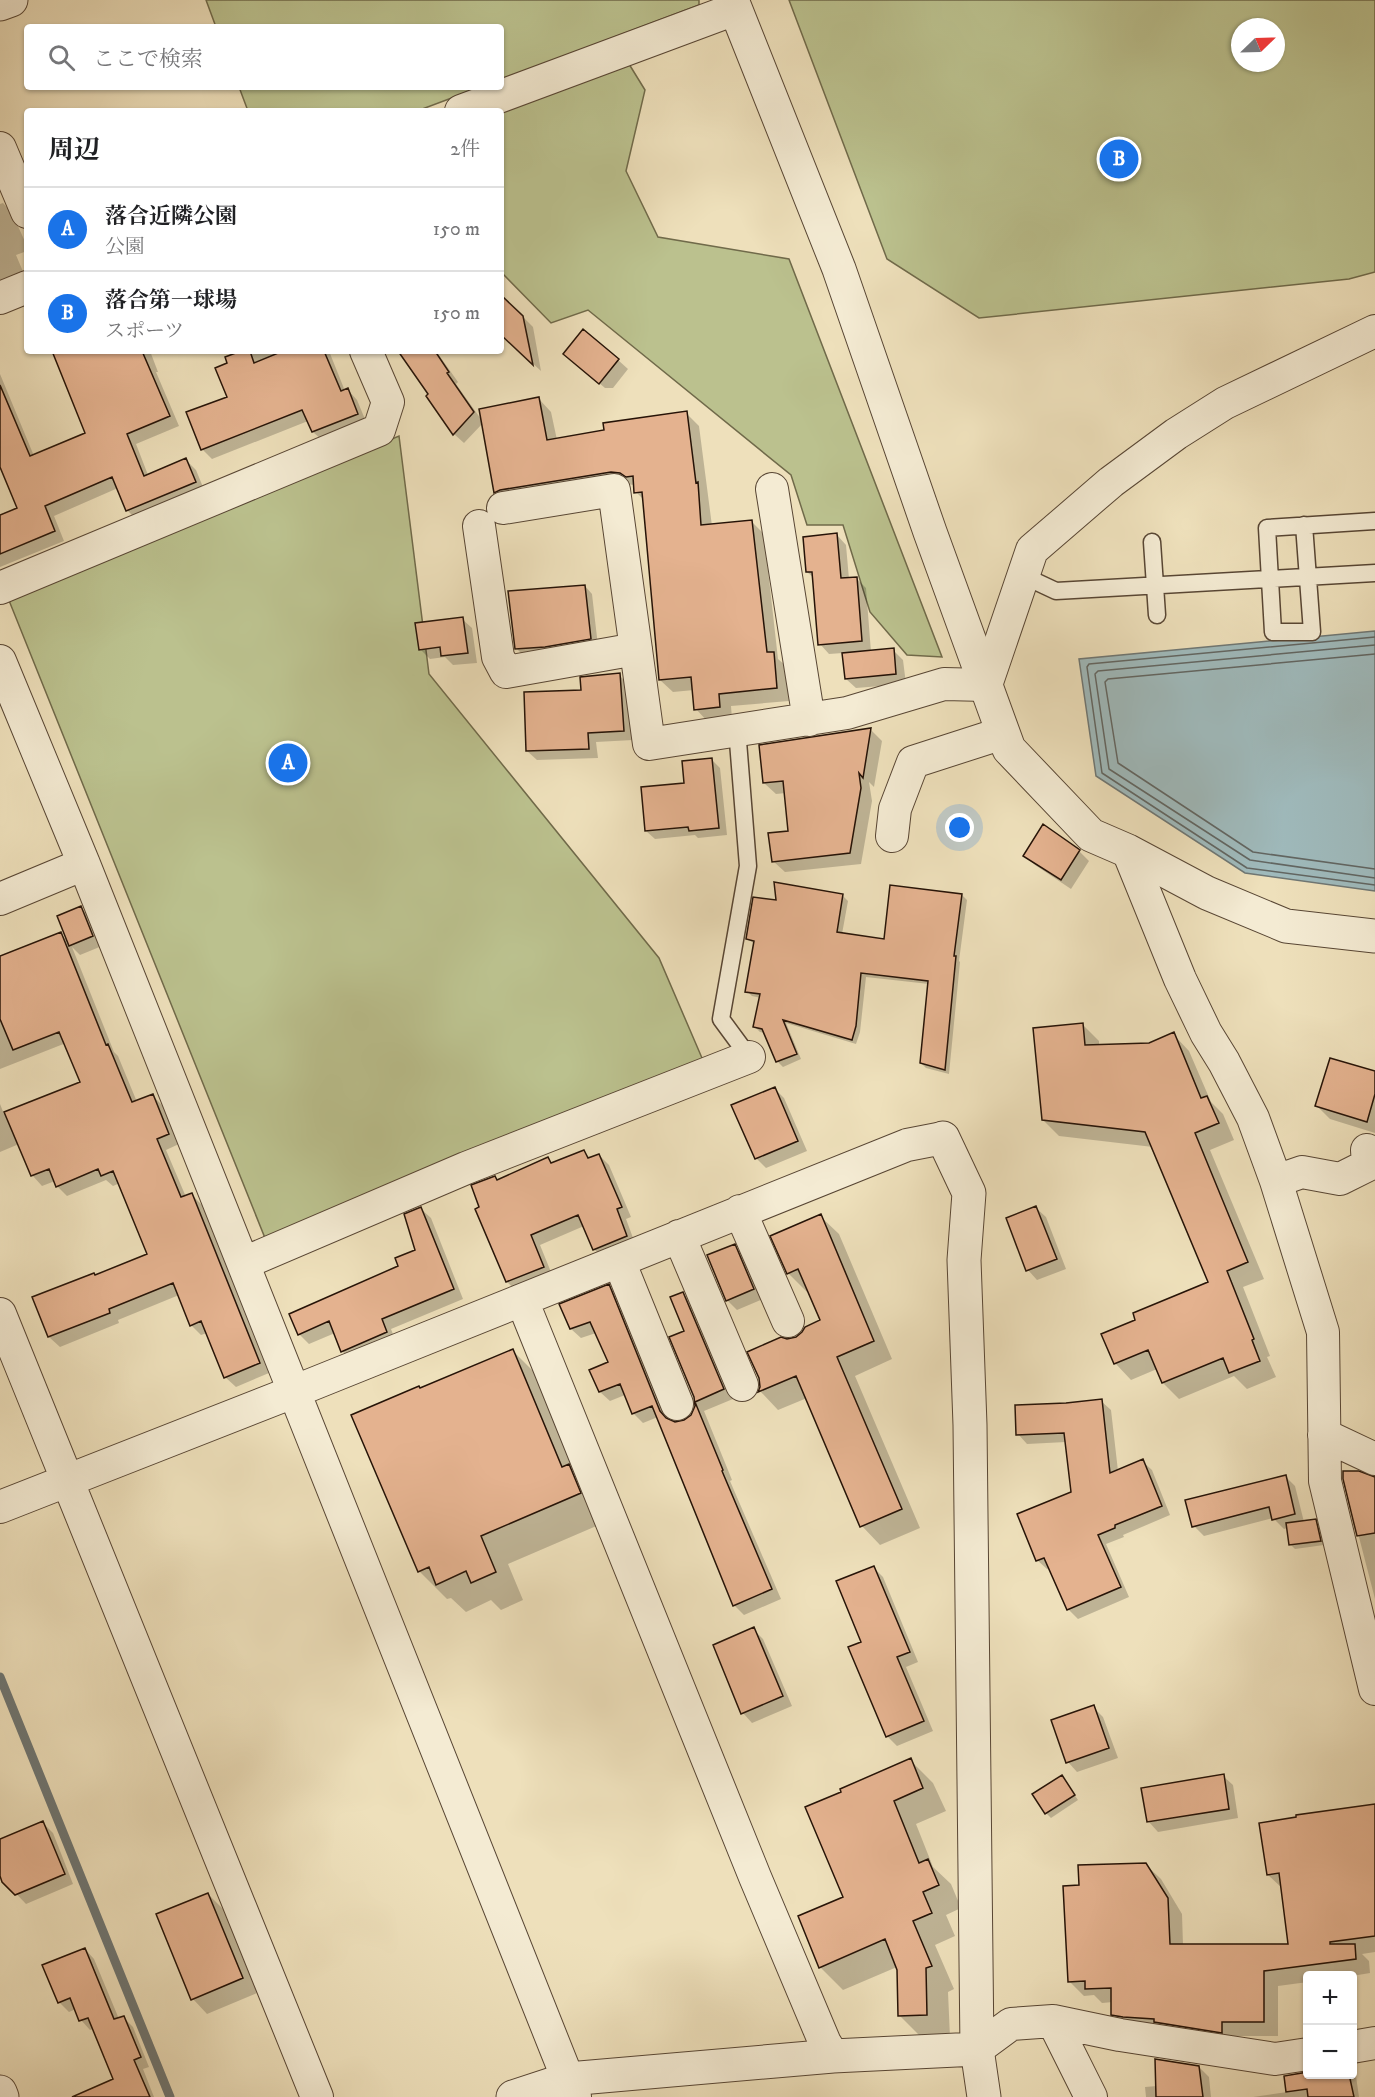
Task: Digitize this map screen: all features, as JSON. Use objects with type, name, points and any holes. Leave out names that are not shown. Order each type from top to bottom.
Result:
[{"type":"street","points":[[0,4],[11,0]]},
{"type":"street","points":[[469,108],[733,4],[839,269],[930,532],[1009,749],[1091,835],[1128,851],[1207,893],[1286,926],[1375,936]]},
{"type":"street","points":[[0,148],[24,205]]},
{"type":"street","points":[[0,298],[24,287]]},
{"type":"street","points":[[986,685],[1032,550],[1111,482],[1176,434],[1225,403],[1375,331]]},
{"type":"street","points":[[0,588],[379,430],[388,402],[367,354]]},
{"type":"street","points":[[772,489],[809,720]]},
{"type":"street","points":[[636,649],[506,672],[498,657],[491,517],[614,490],[636,649],[649,744],[847,713],[944,684],[986,685]]},
{"type":"street","points":[[0,661],[244,1263],[293,1392],[571,2088]]},
{"type":"street","points":[[892,836],[895,809],[913,762],[1003,734]]},
{"type":"street","points":[[1128,851],[1180,978],[1206,1034],[1224,1062],[1253,1118],[1276,1180],[1323,1332],[1325,1480],[1375,1689]]},
{"type":"street","points":[[0,898],[84,864]]},
{"type":"street","points":[[244,1263],[466,1168],[749,1057]]},
{"type":"street","points":[[0,1507],[293,1392],[907,1144],[943,1138],[969,1193],[964,1260],[970,1425],[977,2049],[984,2097]]},
{"type":"street","points":[[1276,1180],[1302,1172],[1340,1179],[1368,1165],[1367,1150]]},
{"type":"street","points":[[740,1211],[788,1321]]},
{"type":"street","points":[[679,1236],[742,1385]]},
{"type":"street","points":[[619,1261],[677,1404]]},
{"type":"street","points":[[522,1300],[755,1877],[832,2056]]},
{"type":"street","points":[[0,1314],[317,2097]]},
{"type":"street","points":[[1324,1435],[1375,1459]]},
{"type":"street","points":[[1053,2021],[1091,2097]]},
{"type":"street","points":[[513,2097],[832,2056],[977,2049],[1011,2024],[1053,2021],[1120,2035],[1275,2059],[1303,2055]]},
{"type":"street","points":[[1357,2046],[1375,2043]]},
{"type":"street","points":[[0,2092],[2,2097]]},
{"type":"lane","points":[[1304,525],[1310,577],[1312,632],[1273,632],[1267,528],[1304,525],[1375,521]]},
{"type":"lane","points":[[1152,542],[1157,615]]},
{"type":"lane","points":[[1024,576],[1056,591],[1375,573]]},
{"type":"lane","points":[[737,729],[748,866],[721,1019],[749,1057]]},
{"type":"green space","points":[[206,0],[699,0],[699,5],[504,79],[504,24],[215,24]]},
{"type":"green space","points":[[789,0],[1375,0],[1375,272],[1349,279],[979,318],[887,259]]},
{"type":"green space","points":[[629,64],[645,90],[626,171],[658,237],[789,259],[942,657],[907,655],[870,612],[843,525],[807,525],[791,475],[588,310],[551,323],[504,275],[504,111]]},
{"type":"green space","points":[[240,90],[473,90],[425,108],[247,108]]},
{"type":"green space","points":[[399,436],[429,674],[659,958],[705,1065],[267,1243],[8,598]]},
{"type":"water","points":[[1375,631],[1375,891],[1245,873],[1096,776],[1079,659]]},
{"type":"building","points":[[504,298],[523,316],[533,365],[504,338]]},
{"type":"building","points":[[583,329],[619,359],[599,384],[563,354]]},
{"type":"building","points":[[53,354],[143,354],[170,416],[127,434],[144,476],[186,458],[196,482],[126,511],[112,477],[45,506],[55,531],[0,554],[0,515],[17,508],[0,467],[0,385],[30,456],[85,433]]},
{"type":"building","points":[[233,354],[251,354],[254,363],[276,354],[325,354],[341,391],[348,388],[358,414],[312,432],[302,410],[201,450],[186,412],[227,397],[215,368],[227,363],[225,357]]},
{"type":"building","points":[[400,354],[437,354],[474,412],[453,435],[426,396],[428,394]]},
{"type":"building","points":[[539,397],[547,440],[604,430],[603,423],[687,411],[696,483],[698,482],[701,525],[752,520],[767,652],[774,652],[777,688],[719,694],[720,707],[694,710],[691,677],[659,680],[642,492],[634,493],[633,476],[626,477],[620,473],[611,472],[500,490],[494,493],[479,409]]},
{"type":"building","points":[[837,533],[841,578],[857,577],[862,641],[818,645],[812,572],[806,572],[803,537]]},
{"type":"building","points":[[585,585],[591,639],[545,647],[515,649],[508,591]]},
{"type":"building","points":[[463,617],[468,653],[441,656],[440,647],[419,650],[415,623]]},
{"type":"building","points":[[894,648],[896,674],[845,679],[842,653]]},
{"type":"building","points":[[620,673],[624,731],[588,733],[589,749],[526,751],[524,692],[581,690],[580,677]]},
{"type":"building","points":[[871,728],[863,778],[859,773],[861,788],[850,853],[772,862],[768,833],[788,831],[783,781],[763,783],[759,745]]},
{"type":"building","points":[[712,758],[719,828],[689,831],[688,827],[645,831],[641,787],[684,783],[682,761]]},
{"type":"building","points":[[1043,824],[1080,850],[1061,880],[1023,856]]},
{"type":"building","points":[[774,882],[843,894],[837,932],[884,939],[890,885],[962,894],[954,956],[956,956],[945,1070],[920,1063],[928,981],[861,973],[856,1026],[852,1040],[783,1020],[797,1054],[776,1062],[762,1029],[753,1027],[760,994],[745,992],[754,941],[746,939],[753,897],[776,900]]},
{"type":"building","points":[[81,906],[93,936],[69,946],[57,916]]},
{"type":"building","points":[[61,932],[106,1045],[108,1044],[132,1102],[153,1094],[169,1134],[157,1139],[181,1197],[192,1193],[260,1363],[224,1378],[201,1321],[190,1326],[173,1283],[109,1309],[110,1313],[48,1337],[32,1297],[147,1254],[113,1171],[101,1176],[98,1169],[56,1187],[49,1169],[31,1176],[4,1112],[80,1082],[59,1032],[13,1050],[0,1019],[0,956]]},
{"type":"building","points":[[1083,1023],[1085,1045],[1149,1043],[1174,1032],[1201,1098],[1207,1096],[1219,1123],[1195,1133],[1248,1262],[1227,1271],[1254,1339],[1252,1340],[1260,1361],[1229,1373],[1223,1358],[1162,1383],[1148,1350],[1114,1364],[1101,1334],[1135,1320],[1133,1313],[1208,1282],[1145,1132],[1042,1120],[1033,1028]]},
{"type":"building","points":[[1330,1058],[1375,1071],[1375,1094],[1367,1122],[1315,1106]]},
{"type":"building","points":[[775,1087],[798,1141],[755,1159],[731,1105]]},
{"type":"building","points":[[584,1150],[588,1158],[599,1154],[622,1207],[617,1209],[627,1236],[593,1250],[578,1215],[531,1235],[544,1267],[506,1282],[475,1209],[479,1207],[471,1185],[495,1176],[497,1180],[548,1157],[551,1163]]},
{"type":"building","points":[[1036,1206],[1057,1259],[1026,1271],[1006,1218]]},
{"type":"building","points":[[421,1207],[454,1289],[382,1319],[387,1332],[341,1352],[329,1321],[298,1335],[289,1314],[398,1266],[395,1258],[415,1250],[404,1214]]},
{"type":"building","points":[[821,1214],[874,1341],[837,1357],[902,1509],[860,1527],[796,1376],[758,1392],[759,1378],[747,1352],[781,1337],[787,1339],[796,1337],[805,1327],[820,1320],[798,1269],[787,1274],[770,1236]]},
{"type":"building","points":[[735,1244],[754,1289],[726,1301],[707,1255]]},
{"type":"building","points":[[609,1284],[660,1411],[666,1418],[675,1422],[691,1415],[695,1406],[694,1397],[669,1337],[684,1331],[670,1297],[683,1292],[724,1389],[695,1402],[772,1589],[733,1606],[652,1406],[632,1414],[620,1384],[599,1392],[589,1370],[608,1362],[590,1322],[570,1329],[559,1304]]},
{"type":"building","points":[[513,1349],[562,1467],[569,1464],[581,1493],[481,1536],[496,1572],[471,1583],[466,1571],[436,1585],[429,1567],[418,1572],[351,1415]]},
{"type":"building","points":[[1102,1399],[1110,1473],[1143,1459],[1162,1506],[1115,1525],[1115,1528],[1098,1535],[1121,1587],[1067,1610],[1044,1558],[1036,1561],[1017,1514],[1071,1492],[1064,1433],[1016,1435],[1015,1405]]},
{"type":"building","points":[[1343,1471],[1359,1471],[1375,1477],[1375,1533],[1357,1536]]},
{"type":"building","points":[[1286,1475],[1295,1514],[1272,1520],[1269,1507],[1192,1527],[1185,1500]]},
{"type":"building","points":[[1316,1519],[1321,1541],[1289,1545],[1286,1523]]},
{"type":"building","points":[[874,1566],[910,1652],[897,1657],[924,1721],[886,1737],[848,1647],[861,1642],[836,1581]]},
{"type":"building","points":[[754,1627],[783,1696],[741,1714],[713,1645]]},
{"type":"building","points":[[1094,1705],[1109,1748],[1066,1763],[1051,1720]]},
{"type":"building","points":[[911,1758],[923,1788],[894,1801],[919,1863],[928,1859],[939,1885],[923,1892],[932,1913],[913,1921],[932,1966],[926,1968],[927,2015],[898,2016],[897,1970],[885,1939],[819,1968],[798,1916],[843,1897],[805,1807]]},
{"type":"building","points":[[1224,1774],[1229,1809],[1147,1822],[1141,1788]]},
{"type":"building","points":[[1062,1775],[1075,1795],[1045,1814],[1032,1794]]},
{"type":"building","points":[[1375,1804],[1375,1936],[1330,1942],[1330,1944],[1355,1944],[1356,1959],[1264,1971],[1264,2022],[1222,2022],[1222,2033],[1154,2022],[1154,2019],[1111,2015],[1111,1988],[1085,1989],[1085,1981],[1068,1982],[1063,1886],[1079,1885],[1078,1865],[1146,1863],[1168,1898],[1170,1944],[1288,1944],[1279,1873],[1267,1875],[1259,1823],[1296,1817],[1296,1815]]},
{"type":"building","points":[[43,1821],[65,1874],[15,1895],[2,1882],[0,1876],[0,1839]]},
{"type":"building","points":[[208,1893],[243,1978],[191,2000],[156,1914]]},
{"type":"building","points":[[85,1948],[114,2019],[124,2016],[141,2057],[134,2060],[150,2097],[72,2097],[113,2079],[88,2018],[79,2021],[70,1998],[58,2003],[42,1965]]},
{"type":"building","points":[[1155,2059],[1199,2066],[1203,2097],[1156,2097]]},
{"type":"building","points":[[1303,2073],[1303,2079],[1350,2079],[1354,2097],[1308,2097],[1307,2089],[1286,2092],[1284,2076]]},
{"type":"waterway","points":[[0,1677],[170,2097]]},
{"type":"place","name":"落合第一球場","points":[[1119,159]]},
{"type":"place","name":"落合近隣公園","points":[[288,763]]}]
